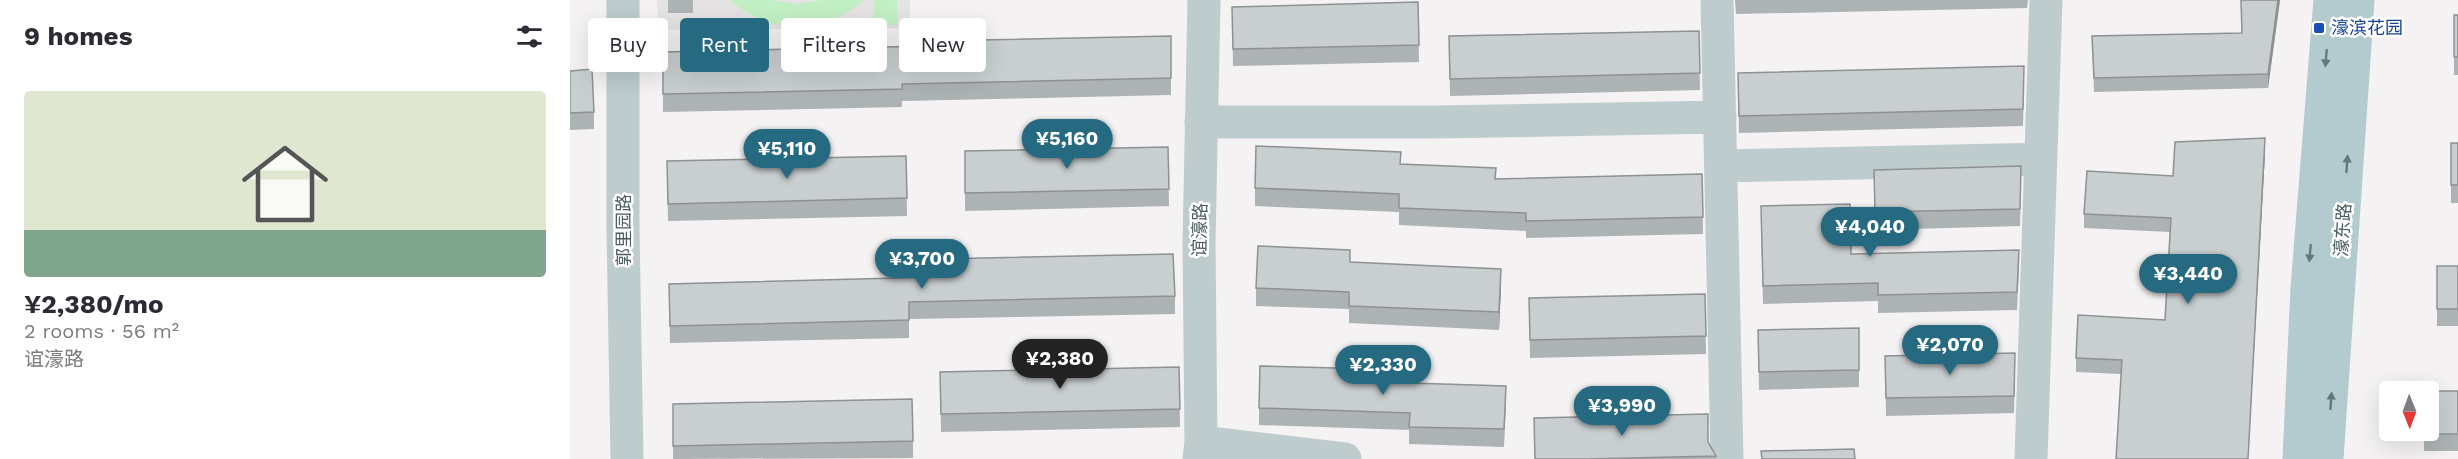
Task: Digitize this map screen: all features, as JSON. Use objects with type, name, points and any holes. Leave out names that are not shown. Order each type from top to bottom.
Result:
[{"type":"main road","name":"濠东路","points":[[2299,459],[2307,288],[2330,0]]},
{"type":"main road","name":"濠东路","points":[[2326,459],[2358,0]]},
{"type":"street","name":"郭里园路","points":[[623,0],[623,230],[627,459]]},
{"type":"street","name":"谊濠路","points":[[1200,451],[1199,242],[1204,0]]},
{"type":"street","points":[[1717,0],[1727,459]]},
{"type":"street","points":[[2031,459],[2046,0]]},
{"type":"street","points":[[1202,122],[1435,122],[1720,117]]},
{"type":"street","points":[[1720,166],[2041,159]]},
{"type":"street","points":[[1200,451],[1345,459]]},
{"type":"shaded area","points":[[657,0],[910,0],[910,18],[899,18],[899,28],[887,28],[887,18],[781,18],[781,29],[769,29],[769,18],[680,18],[680,30],[668,30],[668,18],[658,18]]},
{"type":"green space","points":[[729,0],[773,0],[797,4],[821,0],[865,0],[835,18],[781,18],[781,25],[769,22],[769,18],[759,18]]},
{"type":"green space","points":[[874,0],[897,0],[897,25],[887,25],[887,18],[874,18]]},
{"type":"building","points":[[2241,0],[2278,0],[2268,74],[2094,78],[2092,36],[2242,33]]},
{"type":"building","points":[[1418,2],[1419,45],[1233,49],[1232,7]]},
{"type":"building","points":[[2454,15],[2458,15],[2458,57],[2454,57]]},
{"type":"building","points":[[1699,31],[1700,73],[1450,79],[1449,36]]},
{"type":"building","points":[[1171,36],[1171,78],[902,84],[902,89],[663,94],[663,72],[668,72],[668,52],[680,52],[680,72],[769,72],[769,50],[781,49],[781,72],[887,72],[887,47],[899,47],[899,72],[986,72],[986,40]]},
{"type":"building","points":[[2024,66],[2023,109],[1739,116],[1738,73]]},
{"type":"building","points":[[588,69],[588,72],[592,72],[594,112],[570,113],[570,71]]},
{"type":"building","points":[[2265,138],[2248,459],[2116,459],[2122,360],[2076,358],[2078,315],[2165,320],[2171,218],[2084,214],[2087,171],[2173,176],[2175,142]]},
{"type":"building","points":[[2451,143],[2458,143],[2458,185],[2451,185]]},
{"type":"building","points":[[1256,146],[1401,152],[1400,164],[1496,168],[1495,179],[1702,174],[1703,217],[1526,221],[1526,213],[1399,208],[1399,194],[1255,188]]},
{"type":"building","points":[[1168,147],[1169,189],[965,193],[965,151]]},
{"type":"building","points":[[906,156],[907,198],[668,204],[667,161]]},
{"type":"building","points":[[2021,166],[2020,209],[1875,212],[1874,170]]},
{"type":"building","points":[[1850,204],[1851,254],[2019,250],[2017,292],[1878,295],[1878,283],[1763,286],[1761,206]]},
{"type":"building","points":[[1258,246],[1350,250],[1350,262],[1501,269],[1499,312],[1349,306],[1349,292],[1256,288]]},
{"type":"building","points":[[1173,254],[1175,296],[909,302],[909,320],[670,326],[669,284],[935,277],[934,259]]},
{"type":"building","points":[[2437,266],[2458,266],[2458,309],[2437,309]]},
{"type":"building","points":[[1705,294],[1706,336],[1530,340],[1529,298]]},
{"type":"building","points":[[1859,328],[1859,370],[1759,372],[1758,330]]},
{"type":"building","points":[[2015,353],[2014,396],[1886,398],[1885,356]]},
{"type":"building","points":[[1260,366],[1411,370],[1410,383],[1506,386],[1504,429],[1409,427],[1410,413],[1259,408]]},
{"type":"building","points":[[1179,367],[1180,409],[941,414],[940,372]]},
{"type":"building","points":[[2439,391],[2458,391],[2458,434],[2439,434]]},
{"type":"building","points":[[912,399],[913,441],[673,446],[673,404]]},
{"type":"building","points":[[1708,414],[1708,442],[1716,456],[1535,459],[1534,418]]},
{"type":"building","points":[[1854,449],[1855,459],[1762,459],[1761,451]]},
{"type":"place","name":"濠滨花园","points":[[2319,28]]}]
